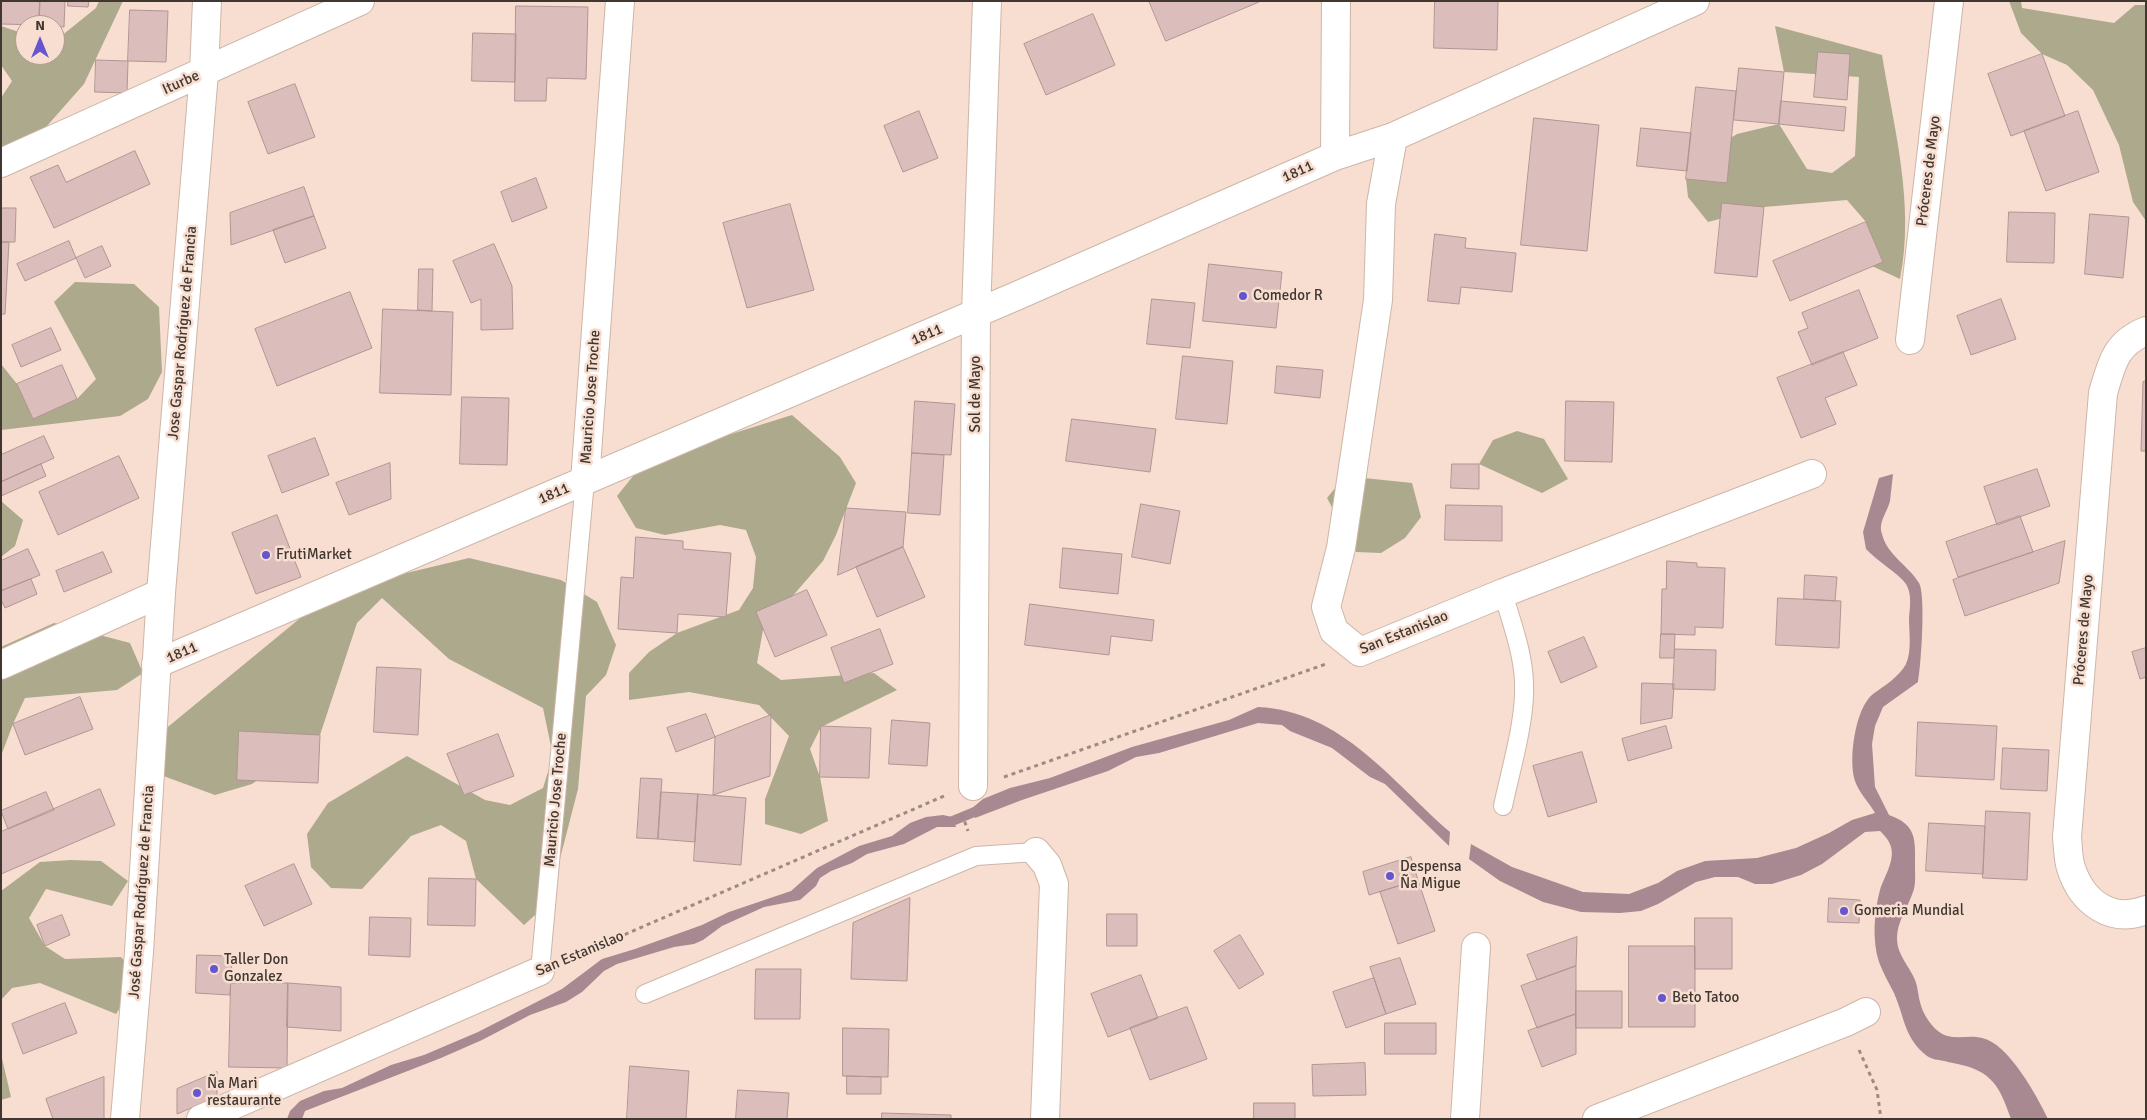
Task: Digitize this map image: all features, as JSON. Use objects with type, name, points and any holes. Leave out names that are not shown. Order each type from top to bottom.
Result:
[{"type":"street","name":"Jose Gaspar Rodríguez de Francia","points":[[156,664],[204,72],[207,1]]},
{"type":"street","name":"Iturbe","points":[[1,163],[360,1]]},
{"type":"street","name":"Mauricio Jose Troche","points":[[585,481],[620,1]]},
{"type":"street","name":"Sol de Mayo","points":[[973,786],[976,314],[987,1]]},
{"type":"street","points":[[1335,156],[1336,1]]},
{"type":"street","name":"1811","points":[[156,664],[976,314],[1335,156],[1393,137],[1695,1]]},
{"type":"street","name":"Próceres de Mayo","points":[[1910,340],[1948,1]]},
{"type":"street","points":[[1360,652],[1334,631],[1326,607],[1341,548],[1378,300],[1382,204],[1393,137]]},
{"type":"street","name":"Próceres de Mayo","points":[[2146,331],[2128,340],[2117,352],[2103,393],[2067,837],[2071,868],[2084,893],[2101,909],[2117,915],[2146,910]]},
{"type":"street","name":"San Estanislao","points":[[1360,652],[1503,593],[1812,474]]},
{"type":"street","points":[[1,665],[161,593]]},
{"type":"street","name":"José Gaspar Rodríguez de Francia","points":[[125,1119],[139,952],[156,664]]},
{"type":"street","points":[[1036,852],[1047,865],[1054,884],[1045,1119]]},
{"type":"street","points":[[1465,1119],[1476,947]]},
{"type":"street","name":"San Estanislao","points":[[201,1119],[540,971]]},
{"type":"street","points":[[1596,1119],[1856,1017]]},
{"type":"lane","name":"Mauricio Jose Troche","points":[[540,971],[585,481]]},
{"type":"lane","points":[[1503,593],[1521,657],[1524,682],[1522,711],[1503,806]]},
{"type":"lane","points":[[644,994],[976,856],[1036,852]]},
{"type":"path","name":"San Estanislao","points":[[1001,778],[1360,652]]},
{"type":"path","name":"San Estanislao","points":[[540,971],[945,796]]},
{"type":"path","points":[[960,810],[976,856]]},
{"type":"path","points":[[1856,1017],[1877,1090],[1881,1119]]},
{"type":"shaded area","points":[[99,1],[123,1],[84,84],[24,152],[1,161],[1,98],[12,81],[1,65],[1,26],[15,31],[15,65],[65,65],[65,33],[96,8]]},
{"type":"shaded area","points":[[2009,1],[2021,1],[2022,8],[2114,23],[2135,5],[2146,5],[2146,221],[2133,202],[2119,145],[2093,90],[2067,65],[2042,54],[2021,33]]},
{"type":"shaded area","points":[[1775,26],[1882,55],[1897,139],[1904,195],[1904,251],[1900,279],[1872,266],[1866,222],[1847,200],[1764,207],[1708,222],[1688,197],[1686,179],[1711,150],[1737,134],[1779,124],[1807,169],[1832,173],[1855,156],[1859,77],[1784,72]]},
{"type":"shaded area","points":[[75,282],[134,284],[159,307],[162,372],[148,399],[120,416],[1,430],[1,364],[17,384],[77,399],[96,379],[54,302]]},
{"type":"shaded area","points":[[792,415],[840,457],[856,483],[836,535],[823,561],[763,630],[757,663],[781,680],[874,673],[897,690],[821,727],[810,749],[820,777],[828,821],[801,834],[765,824],[765,799],[789,736],[759,705],[689,692],[629,700],[629,673],[649,652],[677,633],[739,610],[753,588],[756,557],[746,530],[720,525],[665,535],[636,528],[617,496],[638,470],[661,456]]},
{"type":"shaded area","points":[[1517,431],[1544,439],[1568,479],[1542,493],[1479,464],[1493,440]]},
{"type":"shaded area","points":[[1893,474],[1890,501],[1882,521],[1881,530],[1888,548],[1919,583],[1923,616],[1918,682],[1883,707],[1875,726],[1872,744],[1875,787],[1889,815],[1905,823],[1910,828],[1914,841],[1915,886],[1901,920],[1897,942],[1899,950],[1917,985],[1923,1010],[1932,1025],[1938,1031],[1948,1036],[1982,1038],[1992,1042],[2002,1050],[2021,1072],[2048,1119],[2011,1119],[1996,1086],[1983,1073],[1962,1065],[1929,1057],[1919,1049],[1909,1035],[1898,1002],[1879,962],[1875,945],[1876,908],[1880,890],[1892,858],[1889,842],[1880,831],[1865,832],[1822,864],[1801,875],[1772,884],[1755,884],[1738,877],[1715,877],[1696,882],[1658,904],[1641,911],[1620,913],[1581,912],[1543,902],[1500,881],[1469,859],[1471,844],[1512,867],[1583,892],[1629,894],[1658,883],[1677,871],[1705,861],[1757,858],[1796,848],[1852,820],[1875,813],[1855,781],[1852,761],[1855,735],[1867,701],[1895,677],[1906,664],[1910,647],[1910,601],[1906,584],[1866,549],[1863,532],[1879,478]]},
{"type":"shaded area","points":[[1345,476],[1412,483],[1421,517],[1405,538],[1381,553],[1356,552],[1327,498]]},
{"type":"shaded area","points":[[1,501],[23,520],[15,546],[1,557]]},
{"type":"shaded area","points":[[469,558],[561,580],[597,602],[616,645],[606,675],[586,696],[578,789],[555,878],[545,906],[524,925],[476,879],[466,841],[441,825],[411,836],[362,889],[331,888],[311,867],[307,834],[328,803],[407,756],[485,800],[510,805],[543,788],[553,756],[543,708],[449,659],[382,598],[357,623],[320,735],[252,784],[215,795],[158,774],[152,740],[304,615],[394,576]]},
{"type":"shaded area","points":[[54,623],[130,643],[143,673],[117,690],[25,698],[1,756],[1,647]]},
{"type":"shaded area","points":[[1258,707],[1288,711],[1315,721],[1340,735],[1364,752],[1450,832],[1449,846],[1385,784],[1370,777],[1332,748],[1290,731],[1282,725],[1258,723],[1159,753],[1136,757],[1108,771],[975,818],[971,809],[983,799],[1010,788],[1050,778],[1132,747],[1229,720]]},
{"type":"shaded area","points":[[943,815],[952,817],[956,827],[937,827],[904,844],[867,854],[820,878],[816,886],[800,900],[764,907],[722,926],[703,940],[694,944],[674,947],[617,964],[604,971],[582,992],[566,1002],[530,1015],[482,1040],[441,1058],[305,1111],[302,1119],[287,1119],[290,1111],[300,1101],[324,1091],[342,1088],[391,1065],[424,1055],[478,1032],[562,989],[602,959],[702,925],[729,912],[791,891],[817,868],[859,846],[892,836],[910,823],[926,817]]},
{"type":"shaded area","points":[[101,861],[128,881],[112,906],[46,889],[29,918],[45,946],[65,959],[121,957],[139,978],[116,1014],[40,983],[12,988],[1,1000],[1,891],[40,862]]},
{"type":"shaded area","points":[[1,1054],[11,1097],[1,1100]]},
{"type":"building","points":[[1,1],[40,1],[39,15],[15,15],[15,24],[1,24]]},
{"type":"building","points":[[40,1],[65,1],[64,15],[39,15]]},
{"type":"building","points":[[68,1],[89,1],[88,7],[68,6]]},
{"type":"building","points":[[1149,1],[1259,1],[1259,2],[1166,41]]},
{"type":"building","points":[[1435,1],[1498,1],[1497,50],[1434,48]]},
{"type":"building","points":[[516,6],[588,7],[586,79],[547,78],[546,101],[515,101]]},
{"type":"building","points":[[130,10],[168,11],[166,62],[128,61]]},
{"type":"building","points":[[1093,14],[1115,65],[1046,95],[1024,44]]},
{"type":"building","points":[[473,33],[516,34],[515,82],[472,81]]},
{"type":"building","points":[[1818,52],[1850,54],[1847,100],[1814,97]]},
{"type":"building","points":[[2042,54],[2065,116],[2011,136],[1988,74]]},
{"type":"building","points":[[96,60],[128,61],[127,93],[95,92]]},
{"type":"building","points":[[1739,68],[1784,72],[1779,124],[1734,120]]},
{"type":"building","points":[[295,84],[315,137],[268,154],[248,102]]},
{"type":"building","points":[[1696,87],[1736,91],[1727,183],[1686,179]]},
{"type":"building","points":[[1781,101],[1846,107],[1844,131],[1779,124]]},
{"type":"building","points":[[919,111],[938,158],[903,172],[884,126]]},
{"type":"building","points":[[2078,111],[2099,172],[2046,191],[2024,131]]},
{"type":"building","points":[[1534,118],[1599,125],[1587,251],[1521,245]]},
{"type":"building","points":[[1641,128],[1691,133],[1687,171],[1637,166]]},
{"type":"building","points":[[135,151],[150,184],[54,228],[30,177],[58,165],[66,182]]},
{"type":"building","points":[[536,178],[547,208],[512,222],[501,192]]},
{"type":"building","points":[[304,187],[314,216],[231,245],[230,213]]},
{"type":"building","points":[[1722,203],[1764,207],[1757,277],[1715,273]]},
{"type":"building","points":[[790,204],[814,290],[747,308],[723,223]]},
{"type":"building","points":[[1,208],[16,208],[15,242],[1,242]]},
{"type":"building","points":[[2009,212],[2055,213],[2054,263],[2007,262]]},
{"type":"building","points":[[2090,214],[2129,217],[2123,278],[2085,274]]},
{"type":"building","points":[[314,216],[326,248],[285,263],[273,230]]},
{"type":"building","points":[[1866,222],[1883,262],[1790,301],[1773,261]]},
{"type":"building","points":[[1435,234],[1466,238],[1465,248],[1516,253],[1512,292],[1461,287],[1459,304],[1428,301]]},
{"type":"building","points":[[69,241],[76,258],[25,281],[17,264]]},
{"type":"building","points":[[1,242],[9,242],[5,314],[1,314]]},
{"type":"building","points":[[494,244],[512,286],[513,329],[481,330],[481,299],[471,303],[453,261]]},
{"type":"building","points":[[102,246],[111,266],[85,278],[76,258]]},
{"type":"building","name":"Comedor R","points":[[1209,264],[1282,272],[1276,328],[1203,321]]},
{"type":"building","points":[[419,269],[433,269],[432,311],[418,310]]},
{"type":"building","points":[[1859,290],[1878,338],[1812,365],[1798,332],[1808,328],[1802,313]]},
{"type":"building","points":[[350,292],[372,348],[277,386],[255,329]]},
{"type":"building","points":[[1152,299],[1195,303],[1190,348],[1147,344]]},
{"type":"building","points":[[2001,299],[2016,339],[1971,355],[1957,316]]},
{"type":"building","points":[[383,309],[453,312],[451,395],[380,393]]},
{"type":"building","points":[[51,328],[61,350],[21,367],[12,345]]},
{"type":"building","points":[[1843,352],[1857,385],[1825,398],[1836,424],[1801,438],[1777,378]]},
{"type":"building","points":[[1183,356],[1233,361],[1227,424],[1176,419]]},
{"type":"building","points":[[62,365],[77,399],[33,419],[17,384]]},
{"type":"building","points":[[1277,366],[1323,370],[1320,398],[1275,393]]},
{"type":"building","points":[[2146,381],[2146,451],[2141,451],[2143,382]]},
{"type":"building","points":[[462,397],[509,398],[507,465],[460,464]]},
{"type":"building","points":[[915,401],[955,404],[951,455],[912,453]]},
{"type":"building","points":[[1566,401],[1614,402],[1612,462],[1565,461]]},
{"type":"building","points":[[1072,419],[1156,429],[1150,472],[1066,461]]},
{"type":"building","points":[[44,436],[54,458],[1,482],[1,455]]},
{"type":"building","points":[[315,438],[329,475],[282,493],[268,456]]},
{"type":"building","points":[[912,453],[944,455],[940,515],[908,513]]},
{"type":"building","points":[[119,456],[139,498],[58,535],[39,492]]},
{"type":"building","points":[[390,463],[391,499],[349,515],[336,483]]},
{"type":"building","points":[[41,464],[46,476],[1,496],[1,482]]},
{"type":"building","points":[[1452,464],[1479,464],[1479,489],[1451,488]]},
{"type":"building","points":[[2037,469],[2050,506],[1997,525],[1984,487]]},
{"type":"building","points":[[1141,504],[1180,511],[1170,564],[1132,557]]},
{"type":"building","points":[[1446,505],[1502,506],[1502,541],[1445,540]]},
{"type":"building","points":[[846,508],[906,512],[903,547],[838,575]]},
{"type":"building","name":"FrutiMarket","points":[[277,515],[301,577],[256,594],[232,533]]},
{"type":"building","points":[[2020,516],[2033,552],[1958,577],[1946,542]]},
{"type":"building","points":[[636,537],[683,541],[683,549],[731,553],[726,617],[678,614],[677,633],[618,629],[621,577],[633,578]]},
{"type":"building","points":[[2065,541],[2059,583],[1965,616],[1953,580]]},
{"type":"building","points":[[903,547],[925,597],[877,617],[856,567]]},
{"type":"building","points":[[1063,548],[1122,554],[1118,594],[1060,588]]},
{"type":"building","points":[[28,549],[40,575],[1,591],[1,561]]},
{"type":"building","points":[[103,552],[112,572],[64,592],[56,571]]},
{"type":"building","points":[[1667,561],[1697,563],[1697,567],[1725,568],[1723,628],[1695,627],[1695,635],[1661,634],[1662,589],[1666,589]]},
{"type":"building","points":[[1805,575],[1837,577],[1835,601],[1804,599]]},
{"type":"building","points":[[31,579],[37,594],[5,608],[1,600],[1,591]]},
{"type":"building","points":[[807,590],[827,635],[775,657],[756,612]]},
{"type":"building","points":[[1778,598],[1841,601],[1839,648],[1776,645]]},
{"type":"building","points":[[1030,604],[1154,620],[1152,641],[1111,636],[1109,655],[1025,645]]},
{"type":"building","points":[[880,629],[893,664],[844,683],[831,648]]},
{"type":"building","points":[[1661,634],[1675,634],[1674,658],[1660,658]]},
{"type":"building","points":[[1584,637],[1597,667],[1561,683],[1548,652]]},
{"type":"building","points":[[2146,648],[2146,677],[2140,679],[2132,652]]},
{"type":"building","points":[[1675,649],[1716,650],[1715,690],[1673,689]]},
{"type":"building","points":[[377,667],[421,669],[418,735],[374,732]]},
{"type":"building","points":[[1642,683],[1674,684],[1672,718],[1641,724]]},
{"type":"building","points":[[80,697],[93,729],[25,755],[13,724]]},
{"type":"building","points":[[706,714],[715,737],[676,752],[667,728]]},
{"type":"building","points":[[771,715],[770,776],[713,795],[715,737]]},
{"type":"building","points":[[892,720],[930,723],[927,766],[889,764]]},
{"type":"building","points":[[1918,722],[1997,726],[1994,780],[1916,776]]},
{"type":"building","points":[[821,726],[871,728],[869,778],[820,777]]},
{"type":"building","points":[[1666,726],[1672,748],[1628,761],[1622,739]]},
{"type":"building","points":[[239,731],[320,735],[318,783],[237,780]]},
{"type":"building","points":[[498,734],[514,776],[464,795],[447,754]]},
{"type":"building","points":[[2003,748],[2049,750],[2047,791],[2001,789]]},
{"type":"building","points":[[1582,752],[1597,802],[1548,817],[1533,766]]},
{"type":"building","points":[[641,778],[662,779],[658,839],[637,838]]},
{"type":"building","points":[[100,789],[115,825],[1,874],[1,832]]},
{"type":"building","points":[[46,792],[54,810],[8,829],[1,811]]},
{"type":"building","points":[[661,792],[698,794],[695,842],[658,839]]},
{"type":"building","points":[[698,794],[746,798],[741,865],[694,861]]},
{"type":"building","points":[[1986,811],[2030,813],[2027,880],[1983,878]]},
{"type":"building","points":[[1929,823],[1985,826],[1983,874],[1926,871]]},
{"type":"building","name":"Despensa Ña Migue","points":[[1411,857],[1418,880],[1369,895],[1363,872]]},
{"type":"building","points":[[294,864],[312,904],[264,926],[245,886]]},
{"type":"building","points":[[429,878],[476,879],[475,926],[428,925]]},
{"type":"building","points":[[1418,880],[1435,931],[1398,944],[1380,892]]},
{"type":"building","points":[[910,898],[907,981],[851,979],[853,923]]},
{"type":"building","name":"Gomeria Mundial","points":[[1829,898],[1860,900],[1859,923],[1828,922]]},
{"type":"building","points":[[1107,914],[1137,914],[1137,946],[1107,946]]},
{"type":"building","points":[[62,915],[70,935],[45,946],[37,925]]},
{"type":"building","points":[[370,917],[411,918],[410,957],[369,955]]},
{"type":"building","points":[[1695,918],[1732,918],[1732,969],[1695,969]]},
{"type":"building","points":[[1240,935],[1264,974],[1239,989],[1214,951]]},
{"type":"building","points":[[1577,937],[1576,966],[1537,980],[1527,955]]},
{"type":"building","name":"Beto Tatoo","points":[[1629,946],[1695,946],[1695,1027],[1629,1027]]},
{"type":"building","name":"Taller Don Gonzalez","points":[[197,955],[232,956],[230,995],[196,993]]},
{"type":"building","points":[[1400,958],[1416,1004],[1386,1014],[1370,967]]},
{"type":"building","points":[[1576,966],[1576,1014],[1537,1028],[1521,986]]},
{"type":"building","points":[[756,969],[801,969],[800,1019],[755,1019]]},
{"type":"building","points":[[1141,975],[1158,1018],[1108,1037],[1091,994]]},
{"type":"building","points":[[1374,978],[1386,1014],[1346,1028],[1333,992]]},
{"type":"building","points":[[231,983],[288,983],[287,1068],[229,1067]]},
{"type":"building","points":[[288,983],[341,987],[341,1031],[287,1027]]},
{"type":"building","points":[[1576,991],[1622,991],[1622,1028],[1576,1028]]},
{"type":"building","points":[[65,1003],[77,1033],[23,1054],[12,1024]]},
{"type":"building","points":[[1187,1007],[1207,1059],[1150,1080],[1130,1028]]},
{"type":"building","points":[[1576,1014],[1576,1054],[1542,1067],[1528,1031]]},
{"type":"building","points":[[1385,1023],[1436,1023],[1436,1054],[1385,1054]]},
{"type":"building","points":[[843,1028],[889,1029],[888,1077],[843,1076]]},
{"type":"building","points":[[1365,1063],[1366,1095],[1313,1096],[1312,1065]]},
{"type":"building","points":[[630,1066],[689,1071],[686,1119],[627,1119]]},
{"type":"building","name":"Ña Mari restaurante","points":[[217,1072],[217,1097],[177,1114],[177,1089]]},
{"type":"building","points":[[847,1076],[881,1077],[881,1094],[847,1094]]},
{"type":"building","points":[[104,1077],[104,1119],[53,1119],[46,1099]]},
{"type":"building","points":[[738,1090],[789,1093],[787,1119],[736,1119]]},
{"type":"building","points":[[1254,1103],[1295,1103],[1295,1119],[1254,1119]]},
{"type":"building","points":[[882,1113],[951,1115],[951,1119],[882,1119]]},
{"type":"waterway","points":[[941,822],[950,822],[984,808]]},
{"type":"place","name":"Comedor R","points":[[1243,296]]},
{"type":"place","name":"FrutiMarket","points":[[266,555]]},
{"type":"place","name":"Despensa Ña Migue","points":[[1390,876]]},
{"type":"place","name":"Gomeria Mundial","points":[[1844,911]]},
{"type":"place","name":"Taller Don Gonzalez","points":[[214,969]]},
{"type":"place","name":"Beto Tatoo","points":[[1662,998]]},
{"type":"place","name":"Ña Mari restaurante","points":[[197,1093]]}]
